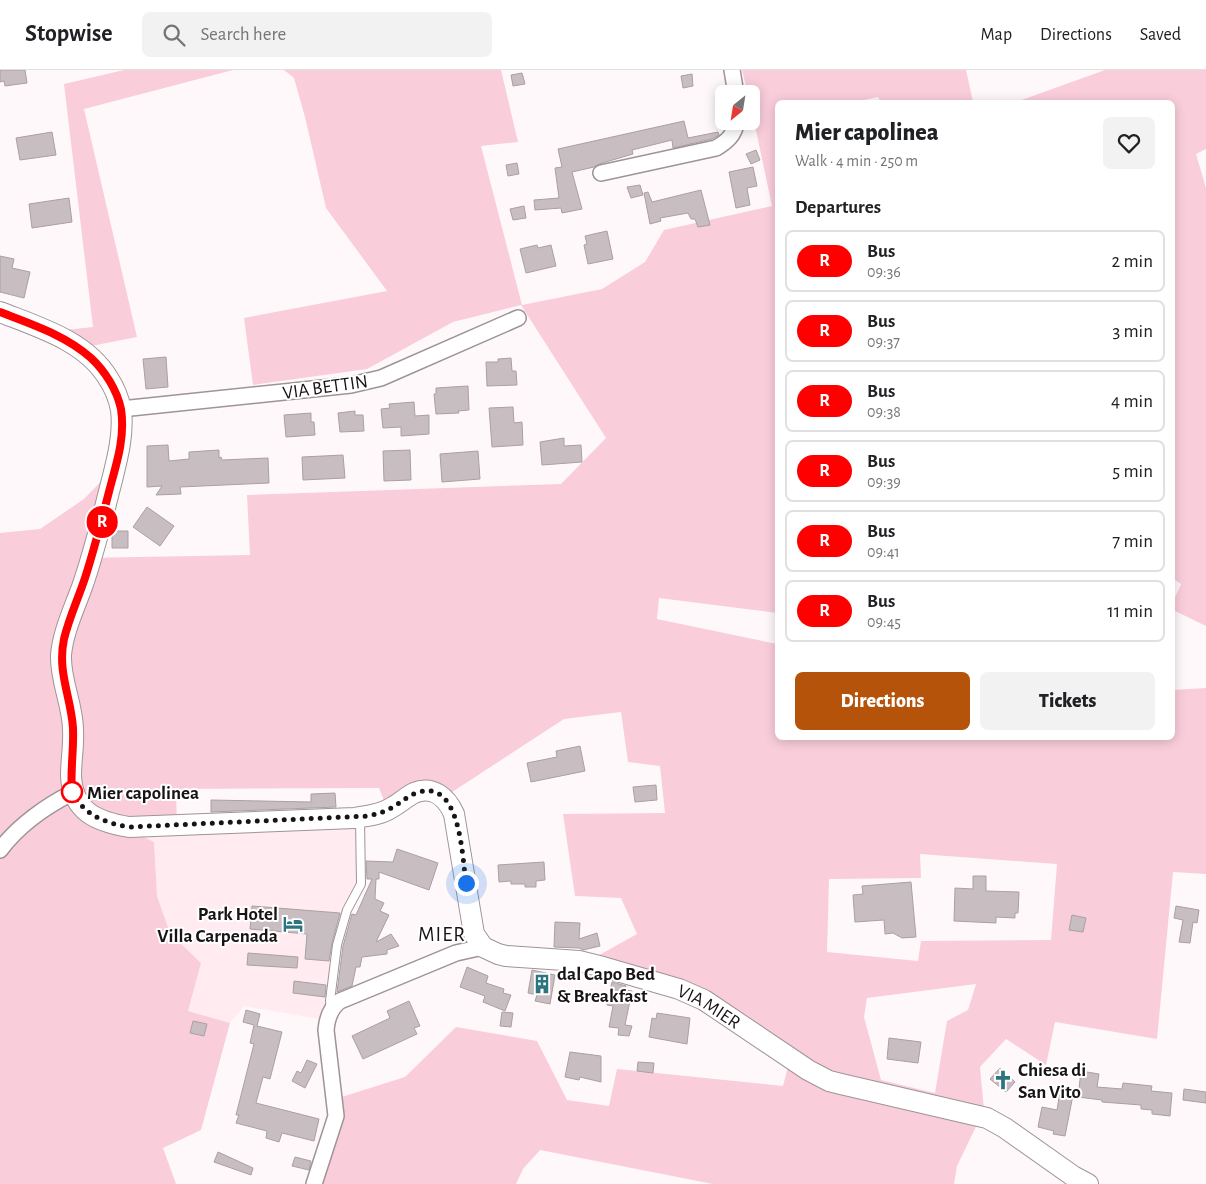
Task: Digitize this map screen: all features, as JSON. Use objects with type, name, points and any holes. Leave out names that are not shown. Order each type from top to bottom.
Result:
[{"type":"street","points":[[732,70],[734,85]]},
{"type":"street","points":[[601,173],[716,148],[726,142],[735,130]]},
{"type":"street","points":[[0,312],[58,336],[91,358],[108,378],[120,408],[122,431],[117,463],[106,509],[69,622],[61,656],[62,675],[72,711],[72,793],[86,812],[102,820],[129,827],[360,817],[380,813],[423,790],[439,794],[451,806],[457,824],[474,934],[483,947],[456,953],[389,980],[340,1001],[331,1012],[327,1024],[326,1039],[336,1116],[314,1184]]},
{"type":"street","name":"VIA BETTIN","points":[[120,408],[351,385],[374,380],[416,364],[518,318]]},
{"type":"street","points":[[0,850],[20,828],[61,798],[72,793]]},
{"type":"street","name":"VIA MIER","points":[[483,947],[506,956],[591,964],[679,989],[710,1004],[818,1076],[841,1084],[987,1118],[1005,1128],[1073,1176],[1088,1184]]},
{"type":"lane","points":[[331,1012],[330,1001],[337,945],[347,910],[361,884],[360,817]]},
{"type":"shaded area","points":[[124,70],[233,70],[84,109],[137,337],[86,347],[38,333],[93,327],[64,84]]},
{"type":"shaded area","points":[[284,70],[501,70],[518,142],[481,146],[522,305],[602,289],[645,262],[664,230],[772,206],[756,130],[760,130],[760,85],[746,85],[742,70],[966,70],[973,100],[880,100],[878,97],[864,100],[775,100],[775,613],[659,598],[657,619],[775,644],[775,740],[1175,740],[1175,690],[1206,688],[1206,874],[1173,872],[1157,1039],[1055,1022],[1046,1065],[1006,1039],[980,1067],[984,1110],[957,1166],[954,1184],[713,1184],[540,1150],[523,1169],[516,1184],[312,1184],[332,1100],[405,1077],[456,1027],[537,1041],[567,1100],[609,1106],[617,1069],[783,1086],[791,1055],[695,991],[592,959],[637,934],[621,898],[575,896],[563,814],[665,813],[660,766],[628,762],[621,712],[564,719],[446,796],[387,808],[379,788],[176,789],[177,828],[127,829],[154,842],[157,896],[170,933],[201,963],[188,1011],[230,1023],[201,1130],[163,1148],[176,1184],[0,1184],[0,533],[40,529],[84,499],[112,470],[81,558],[250,555],[247,495],[561,484],[606,438],[521,305],[453,322],[367,369],[253,385],[244,318],[387,291],[326,208],[294,78]],"holes":[[[920,854],[1057,864],[1051,940],[921,941],[918,961],[827,952],[829,879],[921,878]],[[976,984],[968,1010],[947,1021],[935,1093],[881,1080],[864,1017],[867,998]]]},
{"type":"shaded area","points":[[1105,70],[1206,70],[1206,149],[1196,154],[1206,188],[1206,626],[1175,611],[1175,598],[1181,584],[1175,580],[1175,100],[1022,100]]},
{"type":"shaded area","points":[[362,819],[363,887],[349,912],[332,966],[325,1020],[244,1006],[230,1023],[188,1011],[201,963],[170,933],[157,896],[154,842],[126,829]]},
{"type":"building","points":[[0,70],[25,70],[27,83],[5,86],[4,81],[0,82]]},
{"type":"building","points":[[522,73],[525,84],[513,86],[511,75]]},
{"type":"building","points":[[692,74],[693,86],[683,88],[681,76]]},
{"type":"building","points":[[684,121],[688,138],[718,132],[719,135],[712,139],[673,148],[672,140],[632,150],[633,154],[572,172],[582,209],[562,213],[561,208],[535,210],[534,200],[559,198],[555,168],[562,167],[558,149]]},
{"type":"building","points":[[52,132],[56,155],[20,160],[16,138]]},
{"type":"building","points":[[756,150],[760,160],[751,164],[746,154]]},
{"type":"building","points":[[517,163],[519,174],[508,176],[506,165]]},
{"type":"building","points":[[753,167],[757,186],[747,188],[750,205],[736,208],[729,172]]},
{"type":"building","points":[[640,185],[643,195],[631,198],[627,187]]},
{"type":"building","points":[[701,190],[710,225],[698,227],[695,219],[691,219],[688,213],[660,218],[661,221],[650,224],[644,193],[648,192],[652,202]]},
{"type":"building","points":[[69,198],[72,222],[32,228],[29,204]]},
{"type":"building","points":[[524,206],[526,218],[513,220],[510,209]]},
{"type":"building","points":[[607,231],[613,259],[588,264],[584,245],[587,244],[585,236]]},
{"type":"building","points":[[537,245],[538,248],[551,245],[556,266],[526,273],[520,249]]},
{"type":"building","points":[[0,256],[14,259],[12,268],[30,272],[24,298],[0,292]]},
{"type":"building","points":[[166,357],[168,387],[146,389],[143,359]]},
{"type":"building","points":[[511,358],[512,371],[516,371],[517,385],[487,386],[486,362],[498,362],[498,359]]},
{"type":"building","points":[[468,386],[469,410],[458,411],[459,413],[436,414],[434,394],[436,394],[436,388]]},
{"type":"building","points":[[414,402],[415,416],[429,415],[429,434],[401,436],[401,427],[383,428],[381,409],[390,408],[389,404]]},
{"type":"building","points":[[513,407],[514,423],[522,422],[523,445],[492,447],[489,408]]},
{"type":"building","points":[[355,411],[355,415],[363,415],[364,431],[340,432],[338,413]]},
{"type":"building","points":[[311,413],[311,422],[314,422],[315,435],[286,437],[284,415]]},
{"type":"building","points":[[564,438],[564,446],[581,445],[582,462],[542,465],[540,442]]},
{"type":"building","points":[[168,445],[169,461],[189,459],[189,452],[219,450],[219,458],[221,457],[222,460],[268,458],[269,483],[180,487],[181,494],[156,495],[162,486],[147,487],[147,446]]},
{"type":"building","points":[[410,450],[411,480],[384,481],[383,451]]},
{"type":"building","points":[[478,451],[480,479],[442,482],[440,454]]},
{"type":"building","points":[[343,455],[345,478],[303,480],[302,457]]},
{"type":"building","points":[[147,507],[174,526],[160,546],[133,527]]},
{"type":"building","points":[[112,531],[128,531],[128,548],[112,548]]},
{"type":"building","points":[[580,746],[585,771],[531,782],[527,763],[557,757],[556,751]]},
{"type":"building","points":[[656,785],[657,800],[635,802],[633,787]]},
{"type":"building","points":[[335,793],[336,807],[211,812],[211,800],[311,802],[311,794]]},
{"type":"building","points":[[397,849],[438,863],[429,890],[379,872],[379,879],[376,879],[375,899],[384,903],[380,911],[389,915],[376,942],[391,934],[399,946],[387,950],[387,954],[362,957],[360,967],[356,967],[352,986],[337,992],[343,946],[352,914],[356,915],[372,879],[367,879],[366,861],[393,862]]},
{"type":"building","points":[[544,862],[545,880],[536,881],[536,887],[525,887],[525,884],[511,884],[511,881],[499,882],[498,865]]},
{"type":"building","points":[[973,876],[986,876],[986,891],[1019,892],[1018,913],[1015,913],[1015,918],[996,917],[996,923],[954,921],[955,888],[973,889]]},
{"type":"building","points":[[911,882],[916,937],[902,938],[893,933],[885,934],[884,920],[855,922],[853,895],[863,894],[862,886]]},
{"type":"building","points":[[252,906],[340,913],[329,961],[305,959],[307,934],[250,929]]},
{"type":"building","points":[[1176,906],[1199,910],[1197,923],[1193,922],[1190,943],[1179,942],[1183,920],[1174,918]]},
{"type":"building","points":[[1072,915],[1086,918],[1083,932],[1069,930]]},
{"type":"building","points":[[555,922],[580,923],[579,939],[597,933],[600,946],[583,950],[579,948],[554,947]]},
{"type":"building","points":[[248,953],[298,957],[297,968],[247,965]]},
{"type":"building","points":[[467,967],[488,976],[486,983],[504,989],[503,993],[511,995],[505,1011],[483,1002],[485,996],[460,987]]},
{"type":"building","name":"dal Capo Bed & Breakfast","points":[[532,970],[555,975],[550,1004],[535,1001],[537,995],[528,993]]},
{"type":"building","points":[[294,981],[326,985],[325,997],[293,993]]},
{"type":"building","points":[[612,982],[626,986],[625,990],[632,991],[625,1025],[632,1026],[629,1036],[618,1035],[619,1028],[609,1027],[613,1006],[607,1005]]},
{"type":"building","points":[[409,1001],[420,1026],[414,1028],[417,1034],[363,1059],[352,1036],[390,1018],[387,1011]]},
{"type":"building","points":[[246,1010],[260,1014],[257,1026],[282,1032],[270,1079],[263,1077],[256,1103],[319,1119],[314,1141],[282,1133],[279,1142],[266,1138],[267,1131],[236,1123],[239,1115],[236,1115],[254,1044],[250,1043],[254,1025],[243,1022]]},
{"type":"building","points":[[502,1012],[513,1013],[511,1027],[500,1026]]},
{"type":"building","points":[[657,1013],[690,1018],[687,1044],[649,1037],[652,1018],[656,1019]]},
{"type":"building","points":[[193,1021],[207,1024],[204,1036],[190,1033]]},
{"type":"building","points":[[889,1038],[921,1042],[918,1063],[887,1059]]},
{"type":"building","points":[[570,1052],[601,1056],[601,1082],[580,1077],[579,1080],[565,1077]]},
{"type":"building","points":[[307,1060],[317,1064],[305,1088],[292,1081],[297,1071],[301,1073]]},
{"type":"building","points":[[638,1062],[654,1063],[653,1073],[637,1071]]},
{"type":"building","name":"Chiesa di San Vito","points":[[1000,1068],[1015,1082],[1006,1092],[990,1079]]},
{"type":"building","points":[[1081,1071],[1099,1074],[1097,1087],[1122,1089],[1123,1083],[1152,1086],[1151,1091],[1172,1093],[1170,1116],[1152,1114],[1152,1110],[1141,1109],[1141,1105],[1102,1102],[1102,1100],[1078,1097]]},
{"type":"building","points":[[1184,1089],[1206,1092],[1206,1103],[1183,1100]]},
{"type":"building","points":[[1060,1092],[1073,1095],[1065,1136],[1053,1134],[1054,1131],[1038,1127],[1042,1107],[1057,1110]]},
{"type":"building","points":[[218,1152],[253,1168],[251,1175],[214,1162]]},
{"type":"building","points":[[295,1157],[311,1161],[309,1170],[292,1166]]},
{"type":"bus line","name":"R","points":[[0,312],[58,336],[91,358],[108,378],[118,398],[120,408],[121,443],[106,509],[85,578],[69,622],[61,656],[62,675],[72,711],[72,793]]},
{"type":"place","name":"Mier capolinea","points":[[72,792]]},
{"type":"place","name":"Park Hotel Villa Carpenada","points":[[293,924]]},
{"type":"place","name":"dal Capo Bed & Breakfast","points":[[542,984]]},
{"type":"place","name":"Chiesa di San Vito","points":[[1003,1080]]},
{"type":"district","name":"MIER","points":[[442,934]]},
{"type":"route","points":[[72,792],[86,812],[116,825],[129,827],[354,818],[380,813],[415,793],[423,790],[431,791],[439,794],[451,806],[457,824],[466,883]]}]
